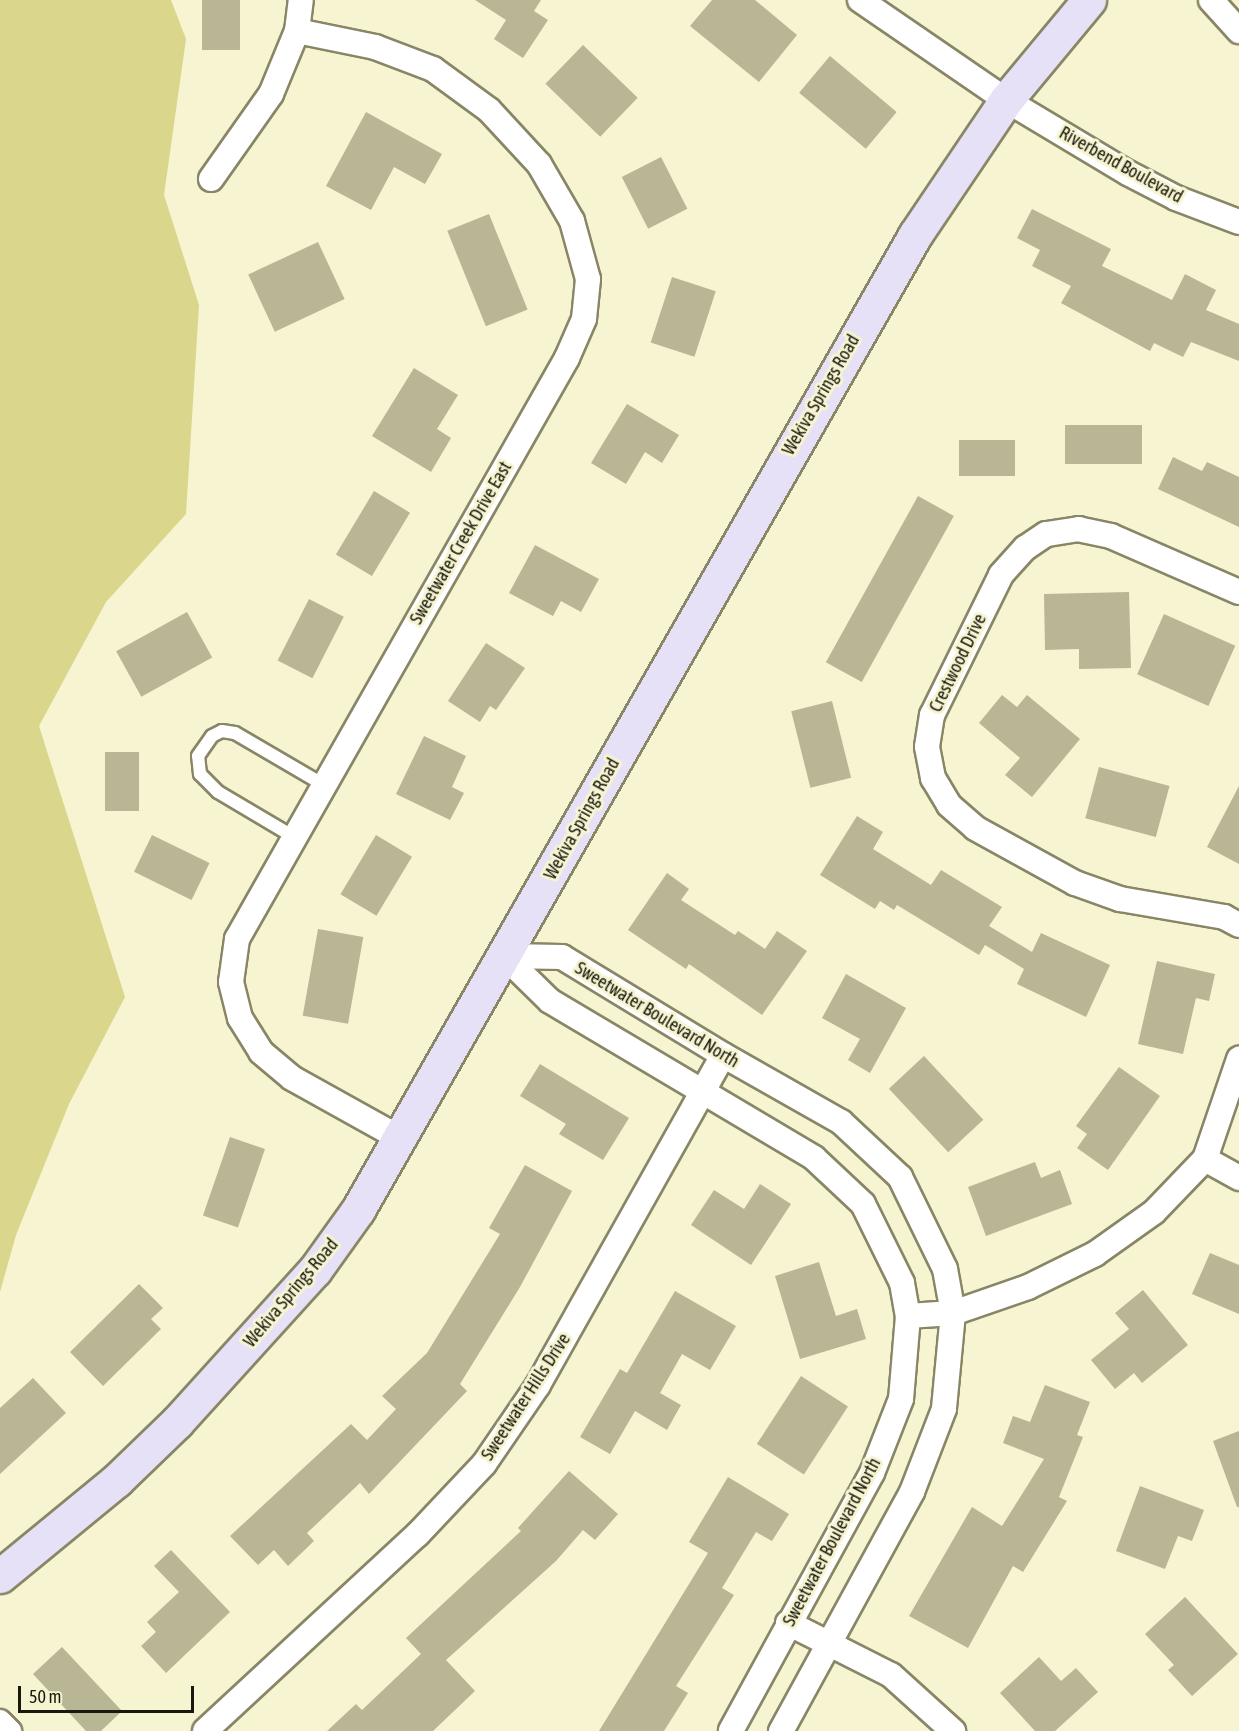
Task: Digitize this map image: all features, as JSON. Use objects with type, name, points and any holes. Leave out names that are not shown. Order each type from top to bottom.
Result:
[{"type":"main road","name":"Wekiva Springs Road","points":[[0,1576],[117,1480],[177,1422],[315,1270],[358,1209],[504,956],[819,397],[915,235],[1006,100],[1089,0]]},
{"type":"street","points":[[212,179],[271,94],[297,31],[301,0]]},
{"type":"street","name":"Riverbend Boulevard","points":[[860,0],[1006,100],[1128,173],[1176,198],[1239,222]]},
{"type":"street","points":[[1211,0],[1239,31]]},
{"type":"street","name":"Sweetwater Creek Drive East","points":[[297,31],[375,47],[433,69],[489,110],[539,164],[556,192],[572,221],[588,279],[584,319],[567,358],[237,939],[231,982],[240,1018],[261,1052],[292,1078],[398,1137]]},
{"type":"street","name":"Crestwood Drive","points":[[1239,592],[1112,536],[1079,529],[1047,534],[1025,548],[1001,575],[932,715],[927,747],[933,778],[949,804],[975,828],[1084,886],[1120,899],[1224,918],[1239,925]]},
{"type":"street","name":"Sweetwater Boulevard North","points":[[504,956],[562,957],[723,1055],[841,1122],[900,1177],[945,1269],[953,1313],[945,1409],[912,1492],[781,1731]]},
{"type":"street","name":"Sweetwater Boulevard North","points":[[504,956],[550,1001],[701,1094],[814,1158],[863,1204],[902,1283],[908,1316],[901,1399],[872,1473],[731,1731]]},
{"type":"street","name":"Sweetwater Hills Drive","points":[[205,1731],[417,1535],[484,1464],[538,1385],[723,1055]]},
{"type":"street","points":[[908,1316],[953,1313],[1028,1287],[1095,1254],[1154,1212],[1205,1159],[1239,1059]]},
{"type":"street","points":[[1205,1159],[1239,1178]]},
{"type":"street","points":[[788,1623],[827,1645],[891,1675],[953,1731]]},
{"type":"street","points":[[0,1722],[9,1731]]},
{"type":"lane","points":[[294,837],[218,792],[200,774],[198,756],[212,736],[222,731],[235,733],[324,785]]},
{"type":"shaded area","points":[[0,0],[171,0],[186,39],[164,195],[199,305],[186,514],[106,602],[39,726],[125,997],[69,1104],[16,1235],[0,1292]]},
{"type":"building","points":[[202,0],[240,0],[240,50],[202,50]]},
{"type":"building","points":[[475,0],[541,0],[534,11],[548,20],[523,58],[494,39],[506,20]]},
{"type":"building","points":[[712,0],[755,0],[797,35],[759,82],[690,26]]},
{"type":"building","points":[[583,45],[638,98],[600,137],[545,84]]},
{"type":"building","points":[[830,56],[897,112],[866,149],[799,93]]},
{"type":"building","points":[[366,112],[442,154],[425,184],[394,167],[371,210],[326,186]]},
{"type":"building","points":[[661,157],[687,209],[648,229],[622,177]]},
{"type":"building","points":[[1032,209],[1111,249],[1102,266],[1172,300],[1185,274],[1216,290],[1206,310],[1239,324],[1239,361],[1191,342],[1183,357],[1154,343],[1150,351],[1061,303],[1071,286],[1032,266],[1040,250],[1017,238]]},
{"type":"building","points":[[489,214],[528,309],[486,326],[447,231]]},
{"type":"building","points":[[318,242],[345,299],[275,332],[248,275]]},
{"type":"building","points":[[672,277],[716,291],[694,357],[651,343]]},
{"type":"building","points":[[414,368],[458,395],[437,429],[451,438],[431,472],[372,436]]},
{"type":"building","points":[[627,404],[679,435],[662,463],[645,452],[626,484],[591,463]]},
{"type":"building","points":[[1065,425],[1142,425],[1142,464],[1065,464]]},
{"type":"building","points":[[959,440],[1015,440],[1015,476],[959,476]]},
{"type":"building","points":[[1173,457],[1202,471],[1207,462],[1239,477],[1239,527],[1158,489]]},
{"type":"building","points":[[374,491],[410,513],[372,576],[336,554]]},
{"type":"building","points":[[918,496],[954,516],[862,682],[826,662]]},
{"type":"building","points":[[535,545],[599,579],[581,612],[561,601],[553,616],[509,593]]},
{"type":"building","points":[[1129,592],[1131,668],[1079,669],[1079,649],[1045,650],[1044,594]]},
{"type":"building","points":[[309,599],[344,617],[312,678],[278,660]]},
{"type":"building","points":[[187,612],[212,657],[141,697],[116,651]]},
{"type":"building","points":[[1164,614],[1235,646],[1208,706],[1137,674]]},
{"type":"building","points":[[486,643],[525,668],[496,710],[490,706],[480,722],[448,701]]},
{"type":"building","points":[[1002,695],[1017,707],[1027,695],[1080,739],[1032,797],[1005,775],[1020,758],[979,723]]},
{"type":"building","points":[[832,701],[851,778],[810,788],[791,711]]},
{"type":"building","points":[[424,736],[466,756],[452,787],[464,793],[450,820],[396,794]]},
{"type":"building","points":[[105,752],[139,752],[139,811],[105,811]]},
{"type":"building","points":[[1099,767],[1170,786],[1156,837],[1085,818]]},
{"type":"building","points":[[1239,786],[1239,864],[1207,847]]},
{"type":"building","points":[[857,816],[883,832],[873,849],[931,885],[941,870],[1002,907],[989,926],[1032,952],[1041,933],[1110,965],[1086,1017],[1017,984],[1024,969],[985,945],[979,955],[897,905],[894,910],[880,901],[875,909],[820,875]]},
{"type":"building","points":[[152,835],[210,863],[192,900],[134,872]]},
{"type":"building","points":[[376,835],[412,857],[376,916],[340,894]]},
{"type":"building","points":[[667,873],[689,889],[681,900],[735,935],[738,931],[765,949],[777,931],[807,951],[762,1015],[689,964],[686,969],[628,930]]},
{"type":"building","points":[[318,929],[363,937],[348,1024],[303,1016]]},
{"type":"building","points":[[1157,961],[1215,974],[1209,1001],[1196,998],[1183,1054],[1138,1044]]},
{"type":"building","points":[[846,974],[906,1008],[870,1073],[848,1060],[860,1039],[822,1018]]},
{"type":"building","points":[[924,1056],[983,1120],[948,1152],[889,1089]]},
{"type":"building","points":[[540,1064],[629,1118],[603,1160],[559,1134],[566,1124],[520,1096]]},
{"type":"building","points":[[1119,1067],[1160,1096],[1108,1170],[1077,1148],[1087,1134],[1076,1126]]},
{"type":"building","points":[[230,1137],[265,1149],[238,1228],[203,1215]]},
{"type":"building","points":[[1035,1162],[1041,1178],[1060,1170],[1072,1204],[986,1236],[968,1187]]},
{"type":"building","points":[[525,1165],[572,1191],[520,1287],[460,1384],[467,1391],[369,1494],[360,1483],[307,1533],[314,1541],[288,1566],[274,1550],[258,1565],[230,1536],[351,1424],[367,1440],[396,1409],[382,1396],[427,1353],[500,1234],[489,1228]]},
{"type":"building","points":[[760,1184],[791,1204],[751,1265],[691,1225],[714,1190],[744,1209]]},
{"type":"building","points":[[1210,1253],[1239,1265],[1239,1314],[1192,1294]]},
{"type":"building","points":[[819,1262],[836,1316],[857,1309],[866,1339],[800,1359],[775,1276]]},
{"type":"building","points":[[139,1284],[163,1308],[151,1319],[161,1329],[103,1386],[70,1352]]},
{"type":"building","points":[[1143,1290],[1188,1345],[1142,1383],[1134,1373],[1115,1389],[1091,1360],[1129,1329],[1115,1313]]},
{"type":"building","points":[[675,1291],[736,1326],[710,1370],[682,1354],[660,1393],[681,1405],[667,1430],[635,1411],[610,1454],[580,1437],[620,1369],[627,1373]]},
{"type":"building","points":[[801,1376],[848,1406],[804,1474],[757,1444]]},
{"type":"building","points":[[33,1378],[66,1413],[0,1474],[0,1408]]},
{"type":"building","points":[[1045,1385],[1090,1402],[1077,1435],[1083,1437],[1059,1497],[1067,1501],[1023,1572],[1013,1566],[968,1648],[909,1616],[972,1507],[1002,1526],[1044,1459],[1003,1443],[1013,1416],[1030,1422]]},
{"type":"building","points":[[1239,1431],[1239,1507],[1237,1507],[1213,1441]]},
{"type":"building","points":[[569,1471],[618,1514],[595,1540],[583,1530],[556,1561],[446,1660],[475,1691],[433,1731],[327,1731],[356,1704],[362,1710],[421,1654],[406,1638],[521,1531],[518,1528]]},
{"type":"building","points":[[728,1477],[789,1514],[772,1541],[756,1532],[722,1588],[734,1595],[676,1686],[688,1693],[664,1731],[599,1731],[708,1553],[689,1542]]},
{"type":"building","points":[[1140,1486],[1204,1510],[1192,1541],[1178,1536],[1165,1569],[1116,1551]]},
{"type":"building","points":[[171,1550],[230,1612],[166,1673],[141,1646],[156,1632],[147,1622],[179,1592],[154,1566]]},
{"type":"building","points":[[1185,1597],[1238,1654],[1192,1696],[1168,1670],[1174,1665],[1145,1634]]},
{"type":"building","points":[[62,1647],[122,1711],[101,1731],[86,1731],[33,1674]]},
{"type":"building","points":[[1039,1657],[1061,1681],[1076,1668],[1098,1692],[1055,1731],[1035,1731],[1000,1693]]}]
